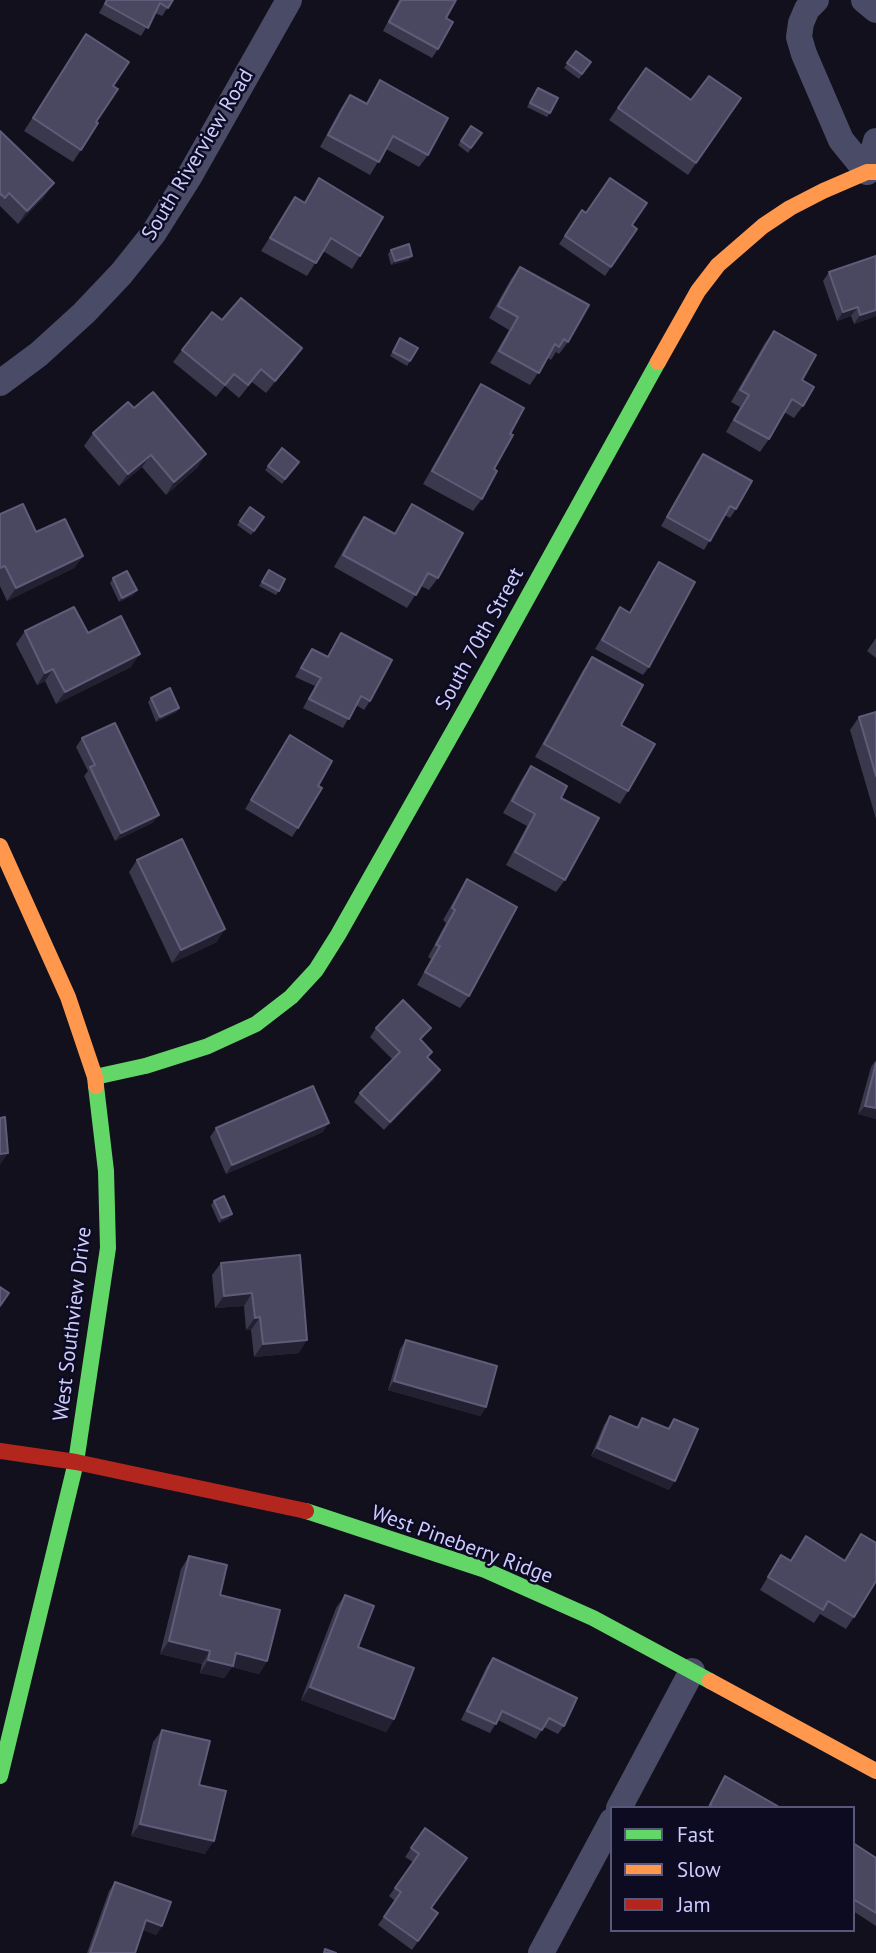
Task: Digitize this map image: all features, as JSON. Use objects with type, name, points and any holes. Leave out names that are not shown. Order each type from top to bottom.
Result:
[{"type":"street","name":"South Riverview Road","points":[[0,383],[39,354],[84,313],[121,274],[153,234],[190,177],[289,0]]},
{"type":"street","points":[[816,0],[807,9],[799,37],[841,140],[871,172]]},
{"type":"street","points":[[864,0],[876,10]]},
{"type":"street","points":[[871,172],[876,141]]},
{"type":"street","name":"South 70th Street","points":[[94,1077],[145,1066],[208,1046],[256,1024],[291,998],[316,970],[467,707],[698,291],[718,265],[763,226],[822,191],[871,172]]},
{"type":"street","name":"West Southview Drive","points":[[0,846],[68,997],[94,1077],[106,1171],[108,1248],[76,1462],[0,1776]]},
{"type":"street","name":"West Pineberry Ridge","points":[[0,1451],[76,1462],[310,1512],[485,1570],[593,1618],[876,1771]]},
{"type":"street","points":[[620,1806],[692,1671]]},
{"type":"street","points":[[541,1953],[610,1825]]},
{"type":"building","points":[[107,0],[173,0],[168,8],[160,3],[148,28],[105,4]]},
{"type":"building","points":[[401,0],[456,0],[446,18],[453,22],[438,49],[389,22]]},
{"type":"building","points":[[86,34],[129,62],[113,86],[118,89],[81,150],[33,118]]},
{"type":"building","points":[[576,51],[591,62],[582,74],[567,63]]},
{"type":"building","points":[[646,68],[691,100],[709,76],[741,98],[696,163],[618,108]]},
{"type":"building","points":[[380,80],[448,118],[428,155],[393,136],[379,162],[328,135],[350,95],[367,104]]},
{"type":"building","points":[[538,88],[558,98],[550,113],[530,103]]},
{"type":"building","points":[[471,126],[482,133],[471,148],[461,141]]},
{"type":"building","points":[[0,131],[54,183],[27,211],[9,193],[5,198],[0,195]]},
{"type":"building","points":[[319,178],[383,217],[360,256],[331,238],[316,263],[270,238],[295,197],[305,203]]},
{"type":"building","points":[[610,178],[647,203],[632,225],[637,229],[611,267],[565,236],[582,210],[586,213]]},
{"type":"building","points":[[409,244],[412,256],[395,261],[391,250]]},
{"type":"building","points":[[876,256],[876,310],[860,315],[858,307],[843,312],[829,272]]},
{"type":"building","points":[[520,267],[589,305],[568,342],[564,339],[559,347],[555,344],[539,373],[499,351],[518,317],[498,306]]},
{"type":"building","points":[[241,298],[302,348],[275,381],[261,369],[248,385],[234,374],[225,385],[182,350],[212,312],[222,320]]},
{"type":"building","points":[[774,331],[816,355],[802,380],[814,387],[803,406],[792,399],[769,439],[734,420],[749,395],[740,390]]},
{"type":"building","points":[[400,338],[418,348],[410,361],[393,352]]},
{"type":"building","points":[[481,384],[524,408],[482,499],[432,471]]},
{"type":"building","points":[[153,392],[206,454],[174,482],[151,455],[128,474],[93,433],[128,402],[134,408]]},
{"type":"building","points":[[282,448],[299,462],[285,479],[268,466]]},
{"type":"building","points":[[703,454],[752,481],[736,509],[730,506],[710,541],[667,517]]},
{"type":"building","points":[[23,504],[36,532],[65,519],[83,556],[16,588],[5,566],[0,568],[0,514]]},
{"type":"building","points":[[412,504],[463,533],[438,578],[428,573],[416,595],[343,555],[364,517],[395,534]]},
{"type":"building","points":[[250,507],[264,517],[254,531],[240,521]]},
{"type":"building","points":[[659,562],[695,582],[649,667],[602,640],[620,607],[630,613]]},
{"type":"building","points":[[269,570],[285,579],[279,591],[262,582]]},
{"type":"building","points":[[127,571],[137,590],[122,598],[113,578]]},
{"type":"building","points":[[74,607],[88,633],[121,616],[140,654],[65,692],[53,669],[45,673],[25,631]]},
{"type":"building","points":[[341,633],[392,660],[370,701],[361,696],[349,719],[309,699],[321,678],[301,668],[312,649],[328,657]]},
{"type":"building","points":[[592,657],[643,685],[621,725],[655,744],[628,791],[544,744]]},
{"type":"building","points":[[170,688],[179,708],[160,717],[151,698]]},
{"type":"building","points":[[876,712],[876,776],[859,717]]},
{"type":"building","points":[[115,723],[159,815],[121,833],[90,767],[95,765],[82,738]]},
{"type":"building","points":[[290,735],[332,761],[318,786],[322,788],[298,828],[251,800]]},
{"type":"building","points":[[531,766],[567,786],[561,798],[599,818],[565,880],[515,852],[535,814],[512,801]]},
{"type":"building","points":[[182,839],[225,929],[181,950],[137,860]]},
{"type":"building","points":[[467,879],[517,907],[469,996],[425,972],[440,946],[436,945],[455,910],[452,908]]},
{"type":"building","points":[[403,1000],[431,1028],[420,1039],[432,1052],[427,1057],[440,1070],[390,1122],[360,1093],[400,1052],[376,1028]]},
{"type":"building","points":[[876,1063],[876,1108],[865,1106]]},
{"type":"building","points":[[313,1086],[329,1123],[232,1165],[216,1128]]},
{"type":"building","points":[[5,1117],[8,1153],[0,1154],[0,1118]]},
{"type":"building","points":[[224,1196],[232,1214],[222,1218],[214,1201]]},
{"type":"building","points":[[300,1255],[307,1340],[263,1344],[260,1317],[255,1318],[252,1293],[224,1296],[221,1263]]},
{"type":"building","points":[[0,1287],[9,1293],[0,1306]]},
{"type":"building","points":[[406,1340],[497,1366],[486,1407],[394,1381]]},
{"type":"building","points":[[610,1416],[638,1428],[642,1418],[669,1429],[674,1419],[698,1429],[675,1481],[597,1448]]},
{"type":"building","points":[[861,1534],[876,1543],[876,1581],[854,1617],[828,1601],[823,1610],[768,1577],[781,1555],[791,1561],[806,1536],[845,1561]]},
{"type":"building","points":[[189,1556],[227,1565],[220,1595],[280,1610],[267,1661],[236,1653],[233,1666],[208,1660],[210,1651],[169,1641]]},
{"type":"building","points":[[345,1595],[374,1606],[358,1647],[414,1668],[394,1719],[310,1687]]},
{"type":"building","points":[[493,1658],[577,1698],[564,1726],[549,1718],[542,1730],[502,1711],[496,1724],[467,1711]]},
{"type":"building","points":[[162,1730],[210,1741],[199,1785],[226,1791],[214,1841],[140,1824]]},
{"type":"building","points":[[725,1776],[778,1806],[711,1806]]},
{"type":"building","points":[[425,1828],[467,1858],[431,1908],[438,1913],[418,1941],[384,1917],[401,1892],[395,1888],[419,1854],[411,1848]]},
{"type":"building","points":[[855,1844],[876,1858],[876,1913],[855,1900]]},
{"type":"building","points":[[115,1882],[171,1902],[162,1926],[146,1920],[135,1953],[90,1953]]},
{"type":"traffic: fast","points":[[95,1077],[145,1066],[208,1046],[256,1024],[291,997],[316,970],[467,707],[658,362]]},
{"type":"traffic: fast","points":[[0,1776],[76,1462],[108,1248],[106,1171],[96,1086]]},
{"type":"traffic: fast","points":[[306,1511],[485,1570],[593,1618],[710,1681]]},
{"type":"traffic: slow","points":[[658,362],[698,291],[718,265],[763,226],[790,208],[867,172],[876,172]]},
{"type":"traffic: slow","points":[[0,846],[68,997],[96,1086]]},
{"type":"traffic: slow","points":[[710,1681],[876,1771]]},
{"type":"traffic: jam","points":[[0,1451],[76,1462],[306,1511]]}]
